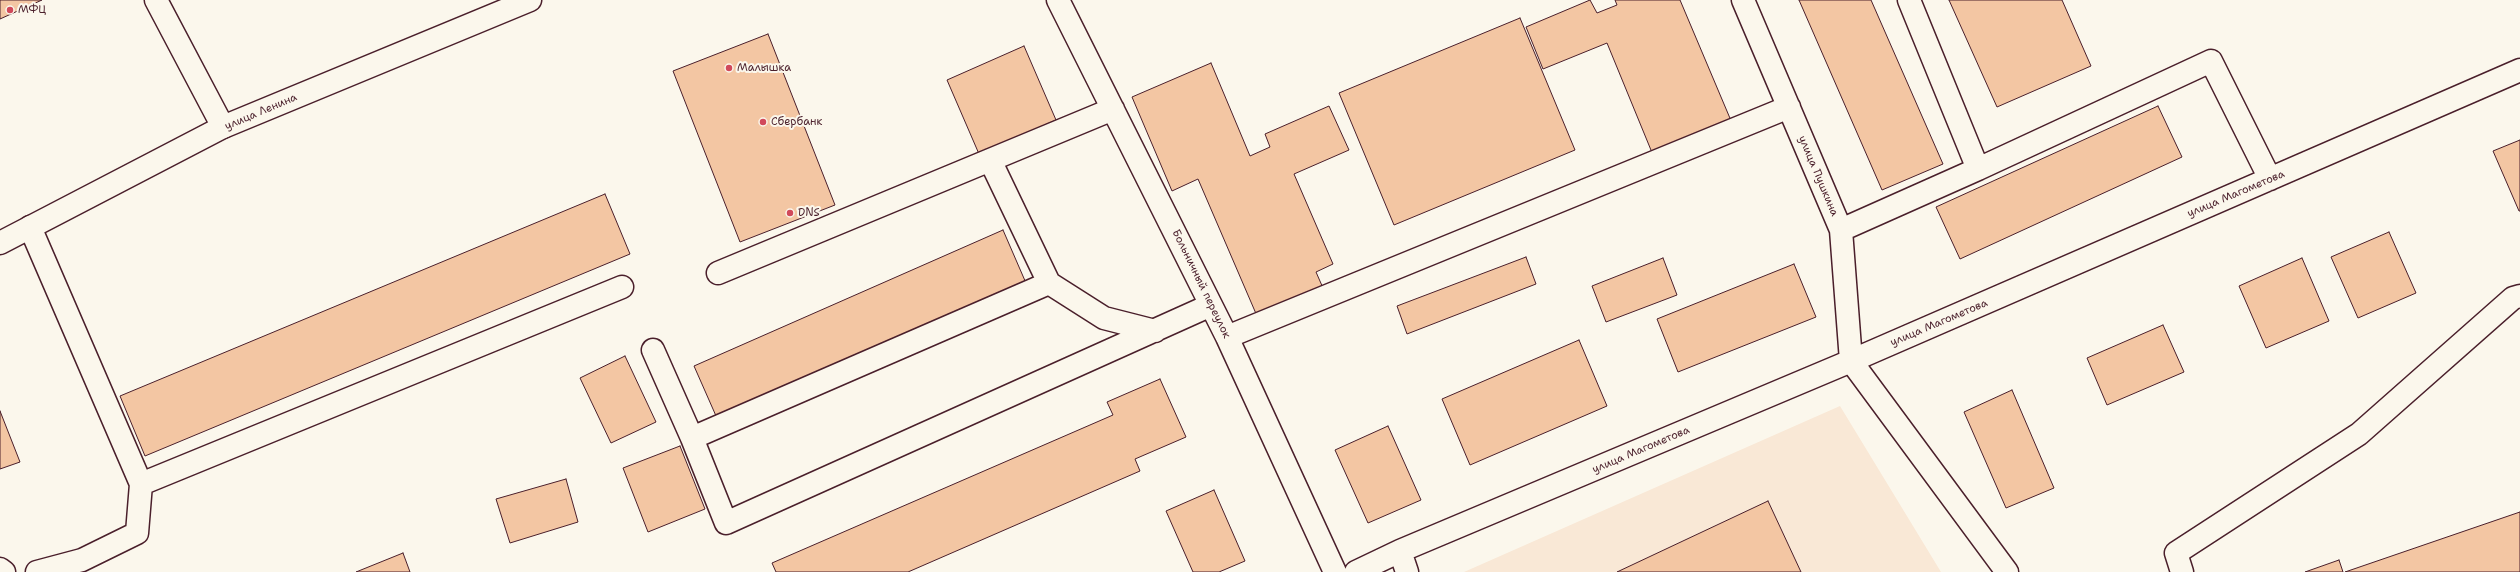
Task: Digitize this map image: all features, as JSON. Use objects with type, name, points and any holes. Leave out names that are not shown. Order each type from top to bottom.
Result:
[{"type":"street","points":[[156,0],[223,127]]},
{"type":"street","name":"улица Ленина","points":[[0,243],[223,127],[530,0]]},
{"type":"street","name":"Больничный переулок","points":[[1058,0],[1227,337],[1335,572]]},
{"type":"street","name":"улица Пушкина","points":[[1744,0],[1841,230],[1851,361]]},
{"type":"street","points":[[1909,0],[1978,169]]},
{"type":"street","points":[[1841,230],[1978,169],[2211,60],[2270,180]]},
{"type":"street","name":"улица Магометова","points":[[1356,572],[1400,551],[1851,361],[2520,70]]},
{"type":"street","points":[[1227,337],[1789,107]]},
{"type":"street","points":[[718,273],[1113,109]]},
{"type":"street","points":[[990,160],[1049,283],[1104,318],[1154,331]]},
{"type":"street","points":[[30,227],[141,484],[137,533],[82,560],[37,572]]},
{"type":"street","points":[[692,438],[1049,283]]},
{"type":"street","points":[[141,484],[622,287]]},
{"type":"street","points":[[2182,572],[2176,553],[2359,434],[2513,298],[2520,296]]},
{"type":"street","points":[[653,350],[692,438],[726,523],[1211,306]]},
{"type":"street","points":[[1851,361],[2007,572]]},
{"type":"street","points":[[1400,551],[1407,572]]},
{"type":"street","points":[[0,570],[4,572]]},
{"type":"shaded area","points":[[1840,406],[1941,572],[1464,572]]},
{"type":"building","name":"МФЦ","points":[[0,0],[42,0],[0,19]]},
{"type":"building","points":[[1590,0],[1597,13],[1617,5],[1615,0],[1680,0],[1732,123],[1653,155],[1607,43],[1543,69],[1526,27]]},
{"type":"building","points":[[1799,0],[1871,0],[1943,164],[1882,190]]},
{"type":"building","points":[[1949,0],[2062,0],[2091,66],[1997,107]]},
{"type":"building","points":[[1520,18],[1575,150],[1394,225],[1339,93]]},
{"type":"building","points":[[768,34],[835,205],[740,242],[673,71]]},
{"type":"building","points":[[1024,46],[1056,120],[979,154],[947,80]]},
{"type":"building","points":[[1211,63],[1250,156],[1270,147],[1265,134],[1329,106],[1349,150],[1294,174],[1333,264],[1316,272],[1323,288],[1257,316],[1198,179],[1172,191],[1132,97]]},
{"type":"building","points":[[2158,106],[2182,157],[1960,259],[1936,207]]},
{"type":"building","points":[[2520,140],[2520,211],[2519,211],[2493,151]]},
{"type":"building","points":[[605,194],[630,254],[145,456],[120,396]]},
{"type":"building","points":[[1003,230],[1029,290],[720,425],[694,366]]},
{"type":"building","points":[[2389,232],[2416,293],[2358,318],[2331,257]]},
{"type":"building","points":[[1526,257],[1536,284],[1407,334],[1397,306]]},
{"type":"building","points":[[1663,258],[1677,295],[1606,322],[1592,286]]},
{"type":"building","points":[[2302,258],[2329,321],[2266,348],[2239,286]]},
{"type":"building","points":[[1794,264],[1816,317],[1678,372],[1657,319]]},
{"type":"building","points":[[2163,325],[2184,372],[2107,405],[2087,358]]},
{"type":"building","points":[[1579,340],[1607,406],[1470,465],[1442,399]]},
{"type":"building","points":[[625,356],[656,422],[611,443],[580,378]]},
{"type":"building","points":[[1160,379],[1186,437],[1135,459],[1140,471],[908,572],[776,572],[772,563],[1113,415],[1107,402]]},
{"type":"building","points":[[2012,390],[2054,488],[2006,508],[1964,412]]},
{"type":"building","points":[[0,411],[20,462],[0,469]]},
{"type":"building","points":[[1388,426],[1421,500],[1368,523],[1335,450]]},
{"type":"building","points":[[680,446],[705,509],[648,532],[623,468]]},
{"type":"building","points":[[566,479],[578,522],[510,543],[496,499]]},
{"type":"building","points":[[1214,490],[1245,561],[1219,572],[1193,572],[1166,511]]},
{"type":"building","points":[[1768,501],[1801,572],[1617,572]]},
{"type":"building","points":[[2520,512],[2520,572],[2345,572]]},
{"type":"building","points":[[403,553],[410,572],[356,572]]},
{"type":"building","points":[[2339,560],[2343,572],[2305,572]]},
{"type":"place","name":"МФЦ","points":[[10,10]]},
{"type":"place","name":"Малышка","points":[[729,68]]},
{"type":"place","name":"Сбербанк","points":[[763,122]]},
{"type":"place","name":"DNS","points":[[790,213]]}]
